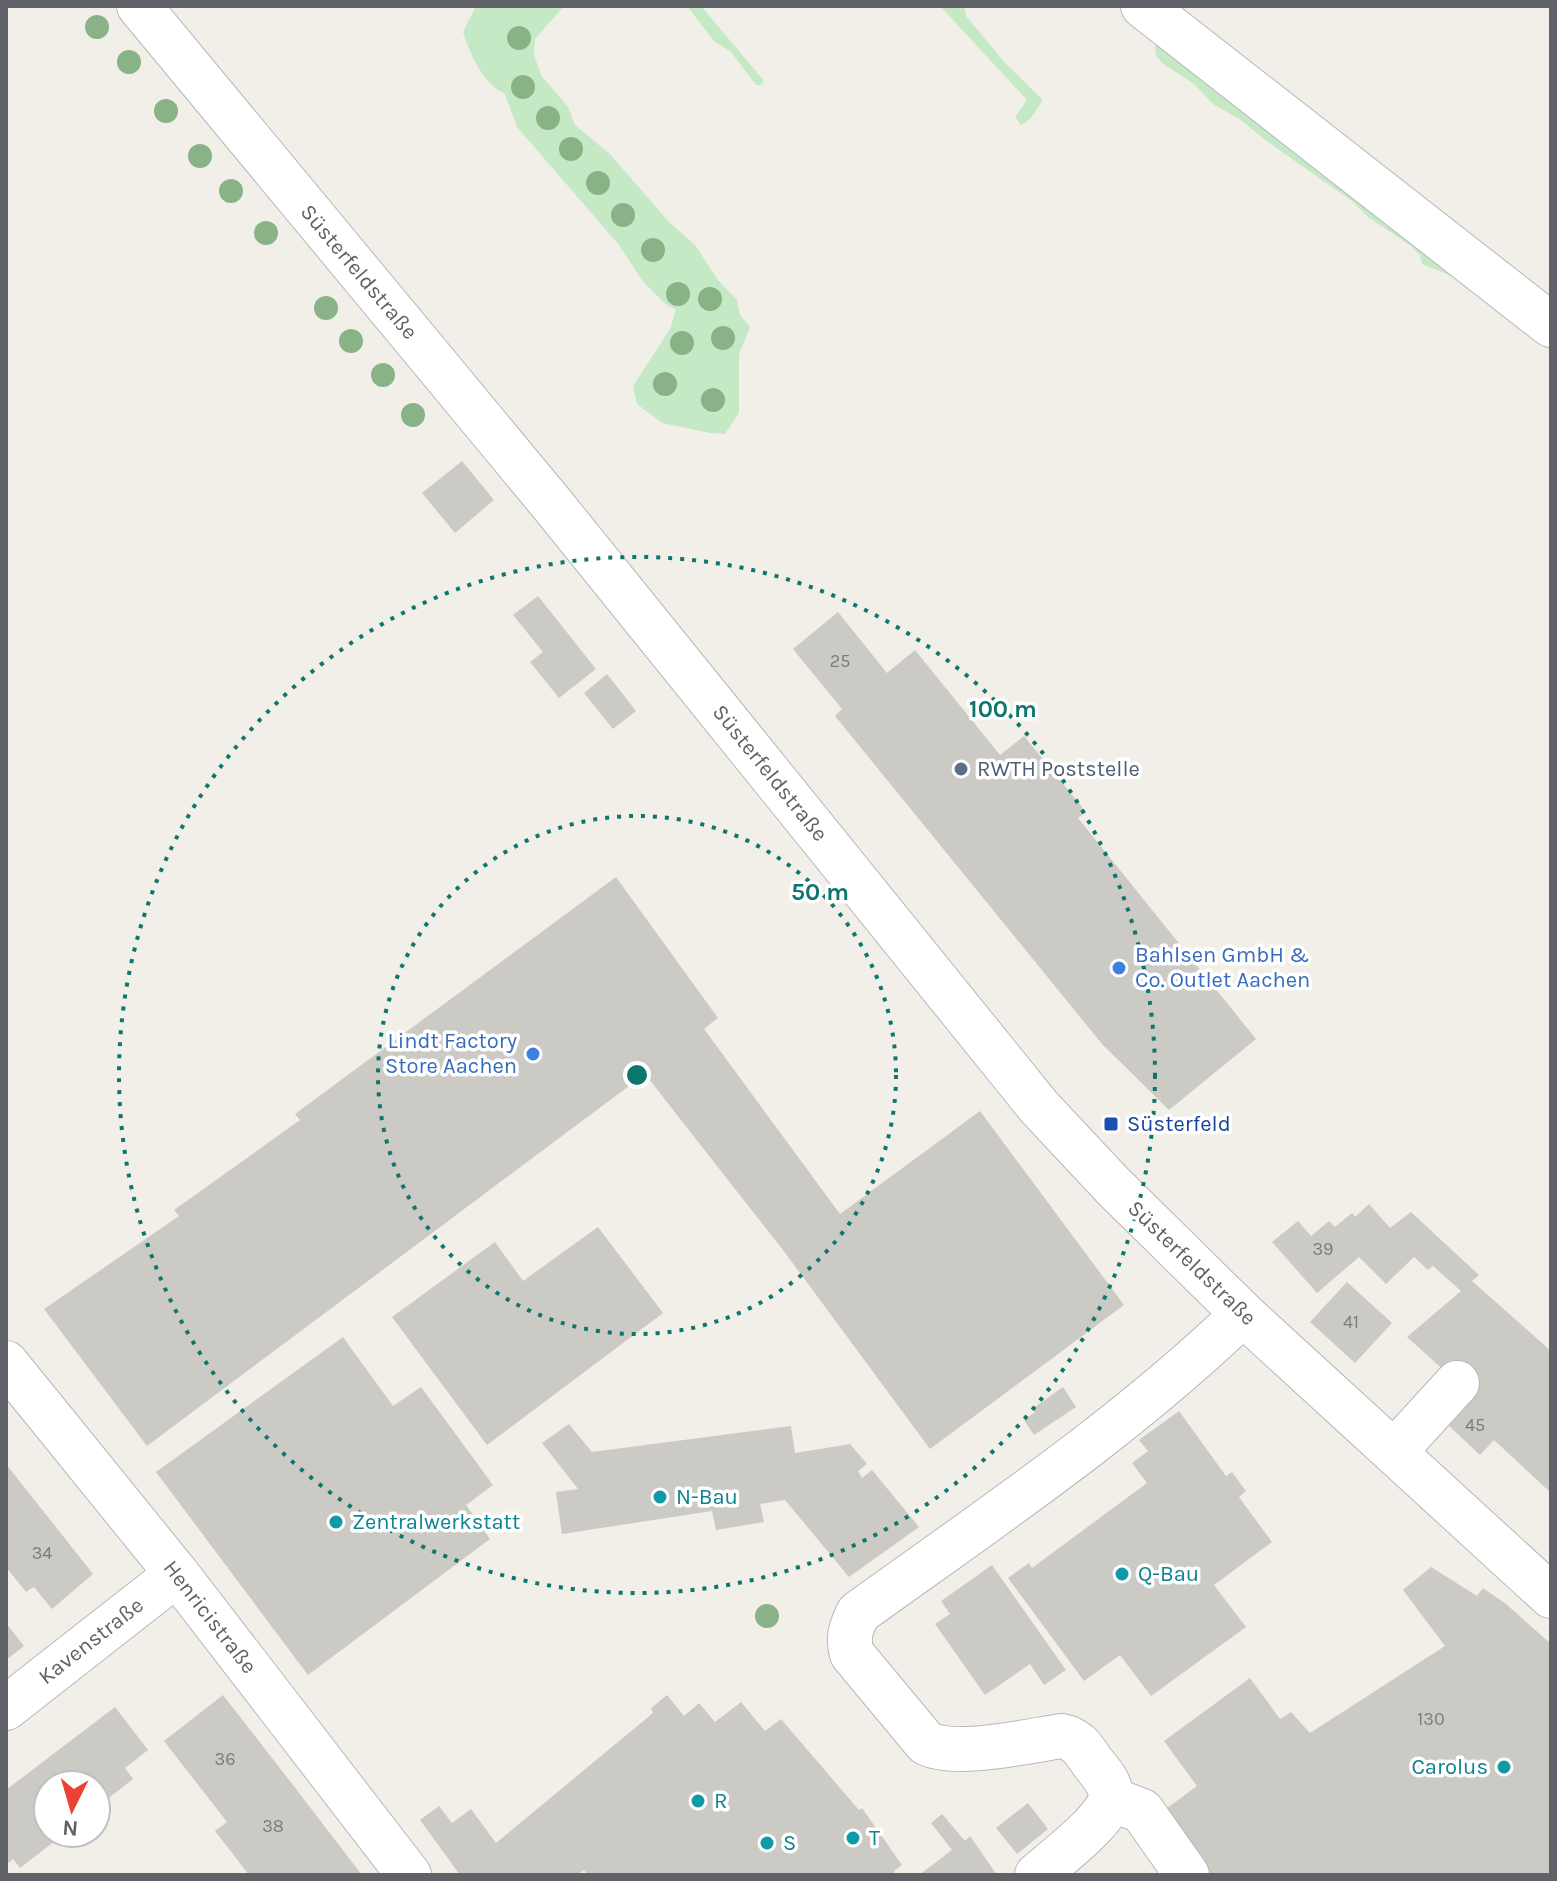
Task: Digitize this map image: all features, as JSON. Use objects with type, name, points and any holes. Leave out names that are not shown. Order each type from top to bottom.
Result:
[{"type":"street","name":"Süsterfeldstraße","points":[[139,6],[551,503],[1039,1107],[1113,1186],[1243,1314],[1551,1596]]},
{"type":"street","points":[[1147,16],[1535,318]]},
{"type":"street","points":[[1037,1875],[1103,1816],[1111,1799],[1109,1784],[1072,1738],[1062,1736],[958,1750],[940,1750],[926,1743],[852,1654],[848,1641],[858,1613],[1118,1425],[1243,1314]]},
{"type":"street","name":"Henricistraße","points":[[6,1363],[177,1574],[409,1875]]},
{"type":"street","points":[[1394,1452],[1457,1383]]},
{"type":"street","name":"Kavenstraße","points":[[6,1708],[177,1574]]},
{"type":"street","points":[[1111,1799],[1142,1811],[1187,1875]]},
{"type":"green space","points":[[476,6],[564,6],[535,39],[534,55],[541,75],[568,107],[575,125],[610,154],[669,222],[695,245],[718,280],[737,300],[740,315],[750,327],[739,354],[739,413],[725,434],[662,423],[637,404],[633,386],[670,329],[676,310],[664,303],[642,280],[619,245],[517,127],[505,94],[484,75],[463,32]]},
{"type":"green space","points":[[687,6],[701,6],[764,81],[760,85],[756,85],[731,52],[714,41]]},
{"type":"green space","points":[[940,6],[964,6],[966,16],[1007,65],[1043,100],[1030,119],[1021,125],[1015,117],[1027,100]]},
{"type":"green space","points":[[1159,41],[1488,297],[1484,301],[1449,275],[1422,264],[1420,255],[1411,246],[1241,120],[1213,104],[1194,84],[1162,63],[1156,55],[1155,45]]},
{"type":"building","points":[[462,461],[494,500],[455,533],[422,493]]},
{"type":"building","points":[[538,596],[596,669],[559,698],[530,662],[543,652],[513,615]]},
{"type":"building","points":[[838,612],[887,673],[915,650],[1000,755],[1024,736],[1086,812],[1078,818],[1256,1039],[1169,1110],[1102,1044],[835,716],[842,709],[793,649]]},
{"type":"building","points":[[607,674],[636,711],[613,729],[584,693]]},
{"type":"building","points":[[616,877],[718,1018],[704,1029],[840,1214],[980,1111],[1124,1305],[930,1449],[786,1254],[645,1074],[147,1446],[44,1309],[179,1216],[174,1210],[300,1120],[295,1114]]},
{"type":"building","points":[[1369,1204],[1390,1228],[1411,1212],[1479,1275],[1472,1281],[1551,1351],[1551,1493],[1494,1440],[1480,1455],[1446,1423],[1467,1391],[1407,1337],[1461,1291],[1433,1266],[1428,1270],[1414,1257],[1386,1284],[1359,1257],[1317,1293],[1272,1242],[1298,1221],[1311,1236],[1329,1221],[1335,1227],[1352,1213],[1355,1217]]},
{"type":"building","points":[[598,1227],[663,1313],[487,1445],[392,1317],[495,1242],[523,1281]]},
{"type":"building","points":[[1347,1282],[1392,1323],[1355,1363],[1310,1322]]},
{"type":"building","name":"Zentralwerkstatt","points":[[343,1337],[393,1406],[421,1387],[493,1485],[466,1505],[490,1539],[308,1675],[156,1472]]},
{"type":"building","points":[[1063,1387],[1076,1407],[1034,1435],[1024,1420],[1035,1412],[1032,1409]]},
{"type":"building","name":"Q-Bau","points":[[1179,1411],[1226,1476],[1232,1472],[1246,1491],[1239,1497],[1272,1542],[1214,1585],[1246,1627],[1151,1696],[1120,1655],[1084,1681],[1008,1578],[1029,1563],[1032,1568],[1147,1483],[1132,1463],[1148,1451],[1139,1440]]},
{"type":"building","points":[[569,1424],[592,1452],[791,1426],[795,1453],[850,1444],[867,1464],[858,1471],[862,1478],[872,1470],[919,1527],[849,1577],[785,1500],[760,1504],[764,1522],[716,1530],[712,1511],[562,1534],[556,1492],[578,1489],[542,1443]]},
{"type":"building","points":[[6,1464],[93,1574],[52,1609],[34,1587],[26,1592],[6,1567]]},
{"type":"building","points":[[992,1565],[1066,1670],[1044,1685],[1030,1664],[985,1695],[935,1624],[950,1614],[941,1601]]},
{"type":"building","points":[[1431,1567],[1477,1596],[1483,1588],[1551,1644],[1551,1875],[1209,1875],[1163,1811],[1197,1786],[1164,1741],[1250,1678],[1280,1719],[1291,1712],[1310,1733],[1445,1646],[1403,1590]]},
{"type":"building","points":[[6,1623],[24,1646],[6,1660]]},
{"type":"building","points":[[223,1695],[362,1875],[249,1875],[215,1831],[227,1822],[164,1741]]},
{"type":"building","points":[[667,1695],[684,1716],[699,1703],[715,1722],[741,1702],[765,1731],[781,1719],[859,1810],[862,1808],[902,1865],[894,1871],[896,1875],[588,1875],[584,1870],[577,1875],[460,1875],[420,1820],[439,1806],[452,1823],[471,1809],[496,1843],[653,1713],[651,1708]]},
{"type":"building","points":[[115,1707],[148,1750],[125,1768],[133,1779],[112,1795],[112,1769],[34,1769]]},
{"type":"building","points":[[32,1770],[32,1849],[45,1849],[20,1868],[13,1859],[6,1865],[6,1790]]},
{"type":"building","points":[[1028,1803],[1048,1829],[1017,1854],[996,1828]]},
{"type":"building","points":[[942,1814],[965,1841],[970,1836],[997,1875],[919,1875],[952,1850],[931,1823]]},
{"type":"place","name":"RWTH Poststelle","points":[[961,769]]},
{"type":"place","name":"Bahlsen GmbH & Co. Outlet Aachen","points":[[1119,968]]},
{"type":"place","name":"Lindt Factory Store Aachen","points":[[533,1054]]},
{"type":"place","name":"Süsterfeld","points":[[1111,1124]]},
{"type":"place","name":"N-Bau","points":[[660,1497]]},
{"type":"place","name":"Zentralwerkstatt","points":[[336,1522]]},
{"type":"place","name":"Q-Bau","points":[[1122,1574]]},
{"type":"place","name":"Carolus","points":[[1504,1767]]},
{"type":"place","name":"R","points":[[698,1801]]},
{"type":"place","name":"T","points":[[853,1838]]},
{"type":"place","name":"S","points":[[767,1843]]}]
